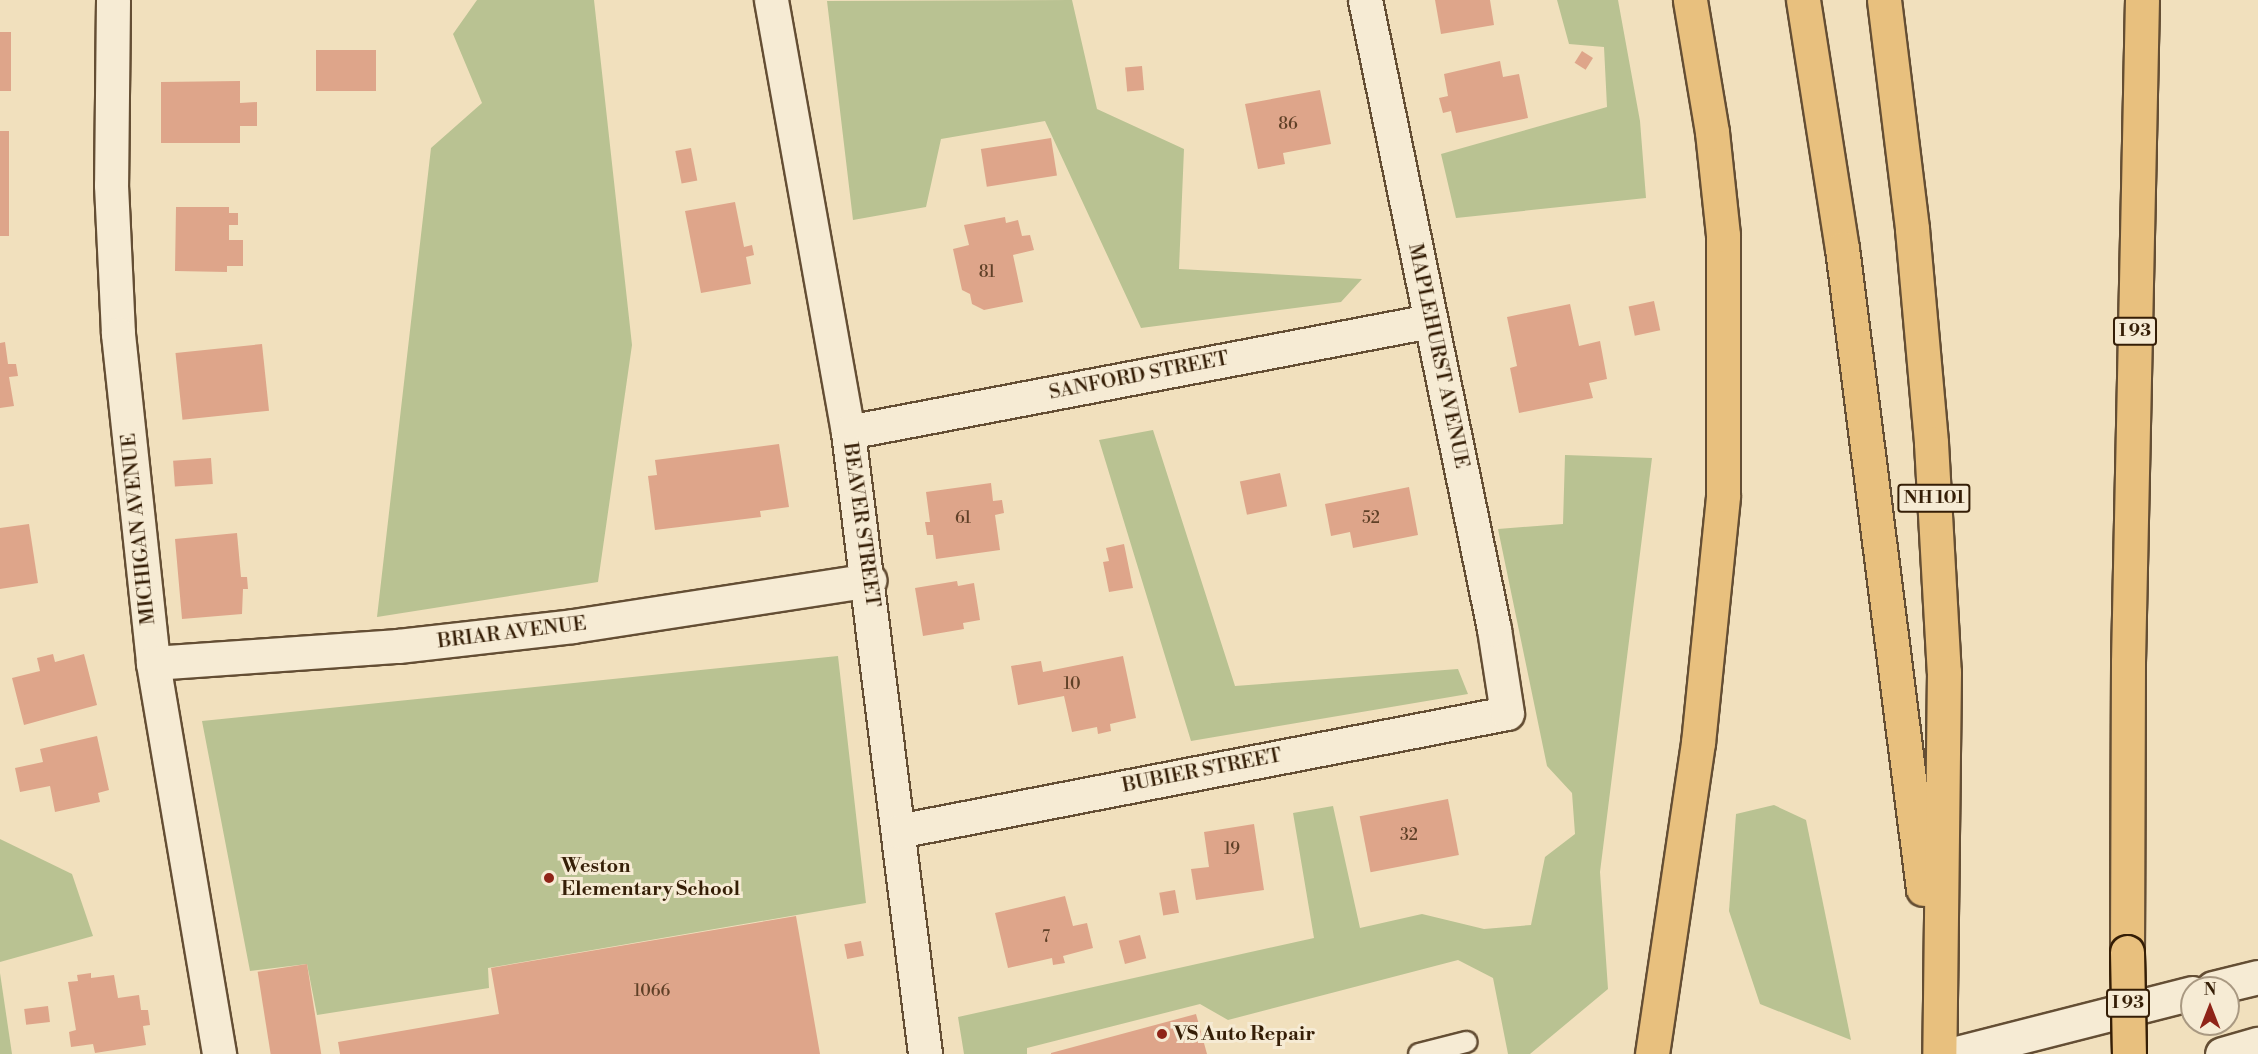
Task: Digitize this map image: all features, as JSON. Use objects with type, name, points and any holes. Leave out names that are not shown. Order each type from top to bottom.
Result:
[{"type":"highway","points":[[1652,1054],[1698,742],[1723,495],[1723,235],[1712,132],[1690,0]]},
{"type":"highway","points":[[1803,0],[1842,248],[1937,998],[1939,1054]]},
{"type":"highway","name":"NH 101","points":[[1884,0],[1913,241],[1931,443],[1942,638],[1937,998]]},
{"type":"highway","name":"I 93","points":[[2129,1054],[2128,650],[2142,0]]},
{"type":"street","name":"MICHIGAN AVENUE","points":[[113,0],[111,185],[118,334],[153,663],[219,1054]]},
{"type":"street","name":"BEAVER STREET","points":[[771,0],[848,432],[869,580],[925,1054]]},
{"type":"street","name":"MAPLEHURST AVENUE","points":[[1365,0],[1494,628],[1507,713]]},
{"type":"street","name":"SANFORD STREET","points":[[848,432],[1430,321]]},
{"type":"street","name":"BRIAR AVENUE","points":[[153,663],[398,646],[561,628],[869,580]]},
{"type":"street","name":"BUBIER STREET","points":[[898,831],[1507,713]]},
{"type":"street","points":[[2240,981],[2258,976]]},
{"type":"street","points":[[1953,1054],[2180,996]]},
{"type":"street","points":[[2222,1054],[2258,1044]]},
{"type":"lane","points":[[1419,1054],[1466,1042]]},
{"type":"green space","points":[[477,0],[594,0],[632,345],[598,582],[377,617],[431,148],[482,103],[453,34]]},
{"type":"green space","points":[[1072,0],[1097,109],[1184,149],[1179,269],[1362,279],[1341,302],[1141,328],[1045,121],[941,139],[926,207],[853,220],[827,1]]},
{"type":"green space","points":[[1557,0],[1618,0],[1640,121],[1646,198],[1456,218],[1441,154],[1607,107],[1604,47],[1569,44]]},
{"type":"green space","points":[[1153,430],[1235,686],[1458,669],[1468,694],[1191,741],[1099,440]]},
{"type":"green space","points":[[1565,455],[1652,458],[1600,872],[1608,989],[1530,1054],[1508,1054],[1493,978],[1458,960],[1228,1020],[1200,1004],[1027,1048],[1027,1054],[964,1054],[958,1017],[1314,938],[1293,813],[1333,806],[1360,928],[1422,914],[1484,929],[1531,925],[1545,857],[1575,834],[1572,793],[1547,766],[1498,529],[1563,524]]},
{"type":"green space","name":"Weston Elementary School","points":[[838,656],[866,903],[488,968],[489,988],[317,1015],[307,964],[250,971],[202,721]]},
{"type":"green space","points":[[1774,805],[1806,820],[1851,1040],[1760,1004],[1729,911],[1736,814]]},
{"type":"green space","points":[[0,839],[72,874],[93,936],[0,962]]},
{"type":"green space","points":[[0,973],[12,1054],[0,1054]]},
{"type":"building","points":[[1435,0],[1490,0],[1494,25],[1441,34]]},
{"type":"building","points":[[0,32],[11,32],[11,91],[0,91]]},
{"type":"building","points":[[316,50],[376,50],[376,91],[316,91]]},
{"type":"building","points":[[1582,51],[1593,58],[1586,70],[1575,63]]},
{"type":"building","points":[[1500,61],[1503,77],[1519,74],[1528,118],[1456,133],[1451,111],[1443,113],[1439,98],[1448,96],[1444,74]]},
{"type":"building","points":[[1142,66],[1144,90],[1127,91],[1125,67]]},
{"type":"building","points":[[240,81],[240,103],[257,102],[257,126],[240,126],[240,143],[161,143],[161,82]]},
{"type":"building","points":[[1320,90],[1331,144],[1283,153],[1285,164],[1258,169],[1245,104]]},
{"type":"building","points":[[0,131],[9,131],[9,236],[0,236]]},
{"type":"building","points":[[1051,138],[1057,176],[987,187],[981,149]]},
{"type":"building","points":[[691,148],[697,180],[682,183],[675,151]]},
{"type":"building","points":[[735,202],[744,247],[752,245],[754,255],[746,257],[751,284],[701,293],[685,211]]},
{"type":"building","points":[[176,207],[229,207],[229,213],[238,213],[238,225],[229,225],[229,240],[243,240],[243,266],[227,266],[227,272],[175,271]]},
{"type":"building","points":[[1005,217],[1006,223],[1018,220],[1022,236],[1030,235],[1034,250],[1013,255],[1023,302],[984,310],[972,304],[970,294],[962,290],[953,249],[969,245],[964,225]]},
{"type":"building","points":[[1654,301],[1660,330],[1635,336],[1629,306]]},
{"type":"building","points":[[1570,304],[1579,346],[1600,341],[1607,379],[1589,383],[1593,398],[1519,413],[1510,368],[1517,366],[1507,317]]},
{"type":"building","points":[[5,342],[8,364],[16,364],[18,376],[9,377],[14,406],[0,408],[0,343]]},
{"type":"building","points":[[262,344],[269,411],[182,420],[175,353]]},
{"type":"building","points":[[779,444],[789,507],[760,511],[761,517],[655,530],[648,476],[657,475],[655,460]]},
{"type":"building","points":[[211,458],[213,484],[175,487],[173,461]]},
{"type":"building","points":[[1280,473],[1287,506],[1247,515],[1240,482]]},
{"type":"building","points":[[991,483],[993,501],[1002,500],[1004,513],[995,515],[1000,550],[936,559],[933,535],[927,535],[925,522],[930,522],[926,492]]},
{"type":"building","points":[[1409,487],[1418,535],[1353,548],[1350,532],[1331,536],[1325,504]]},
{"type":"building","points":[[29,524],[38,583],[0,589],[0,528]]},
{"type":"building","points":[[237,533],[241,577],[247,577],[248,589],[243,589],[242,614],[182,619],[175,539]]},
{"type":"building","points":[[1124,544],[1133,588],[1109,592],[1103,562],[1109,561],[1106,548]]},
{"type":"building","points":[[957,581],[958,586],[974,583],[980,620],[963,623],[964,629],[923,636],[915,588]]},
{"type":"building","points":[[53,654],[55,662],[84,654],[97,705],[24,725],[12,678],[40,671],[37,658]]},
{"type":"building","points":[[1123,656],[1136,718],[1110,724],[1111,731],[1098,734],[1097,727],[1072,732],[1064,696],[1018,705],[1011,666],[1041,661],[1043,672]]},
{"type":"building","points":[[97,736],[109,790],[98,793],[100,802],[55,812],[50,786],[20,792],[15,768],[43,762],[40,749]]},
{"type":"building","points":[[1448,799],[1459,855],[1371,872],[1360,816]]},
{"type":"building","points":[[1254,824],[1264,890],[1196,900],[1191,869],[1209,867],[1204,832]]},
{"type":"building","points":[[1175,890],[1179,913],[1163,915],[1159,893]]},
{"type":"building","points":[[1065,896],[1073,926],[1087,923],[1093,948],[1063,956],[1065,963],[1053,965],[1052,958],[1008,968],[995,913]]},
{"type":"building","points":[[796,916],[820,1054],[340,1054],[338,1042],[499,1014],[491,968]]},
{"type":"building","points":[[1140,935],[1146,958],[1125,964],[1119,941]]},
{"type":"building","points":[[861,941],[864,956],[847,959],[844,944]]},
{"type":"building","points":[[307,964],[321,1054],[271,1054],[258,972]]},
{"type":"building","points":[[91,973],[91,978],[114,975],[118,998],[139,995],[141,1010],[148,1010],[150,1025],[143,1026],[146,1045],[95,1053],[93,1044],[71,1047],[69,1032],[76,1030],[68,982],[78,981],[77,975]]},
{"type":"building","points":[[48,1006],[50,1022],[26,1025],[24,1009]]},
{"type":"building","name":"VS Auto Repair","points":[[1196,1014],[1207,1054],[1051,1054],[1051,1053]]},
{"type":"place","name":"Weston Elementary School","points":[[549,878]]},
{"type":"place","name":"VS Auto Repair","points":[[1162,1034]]}]
